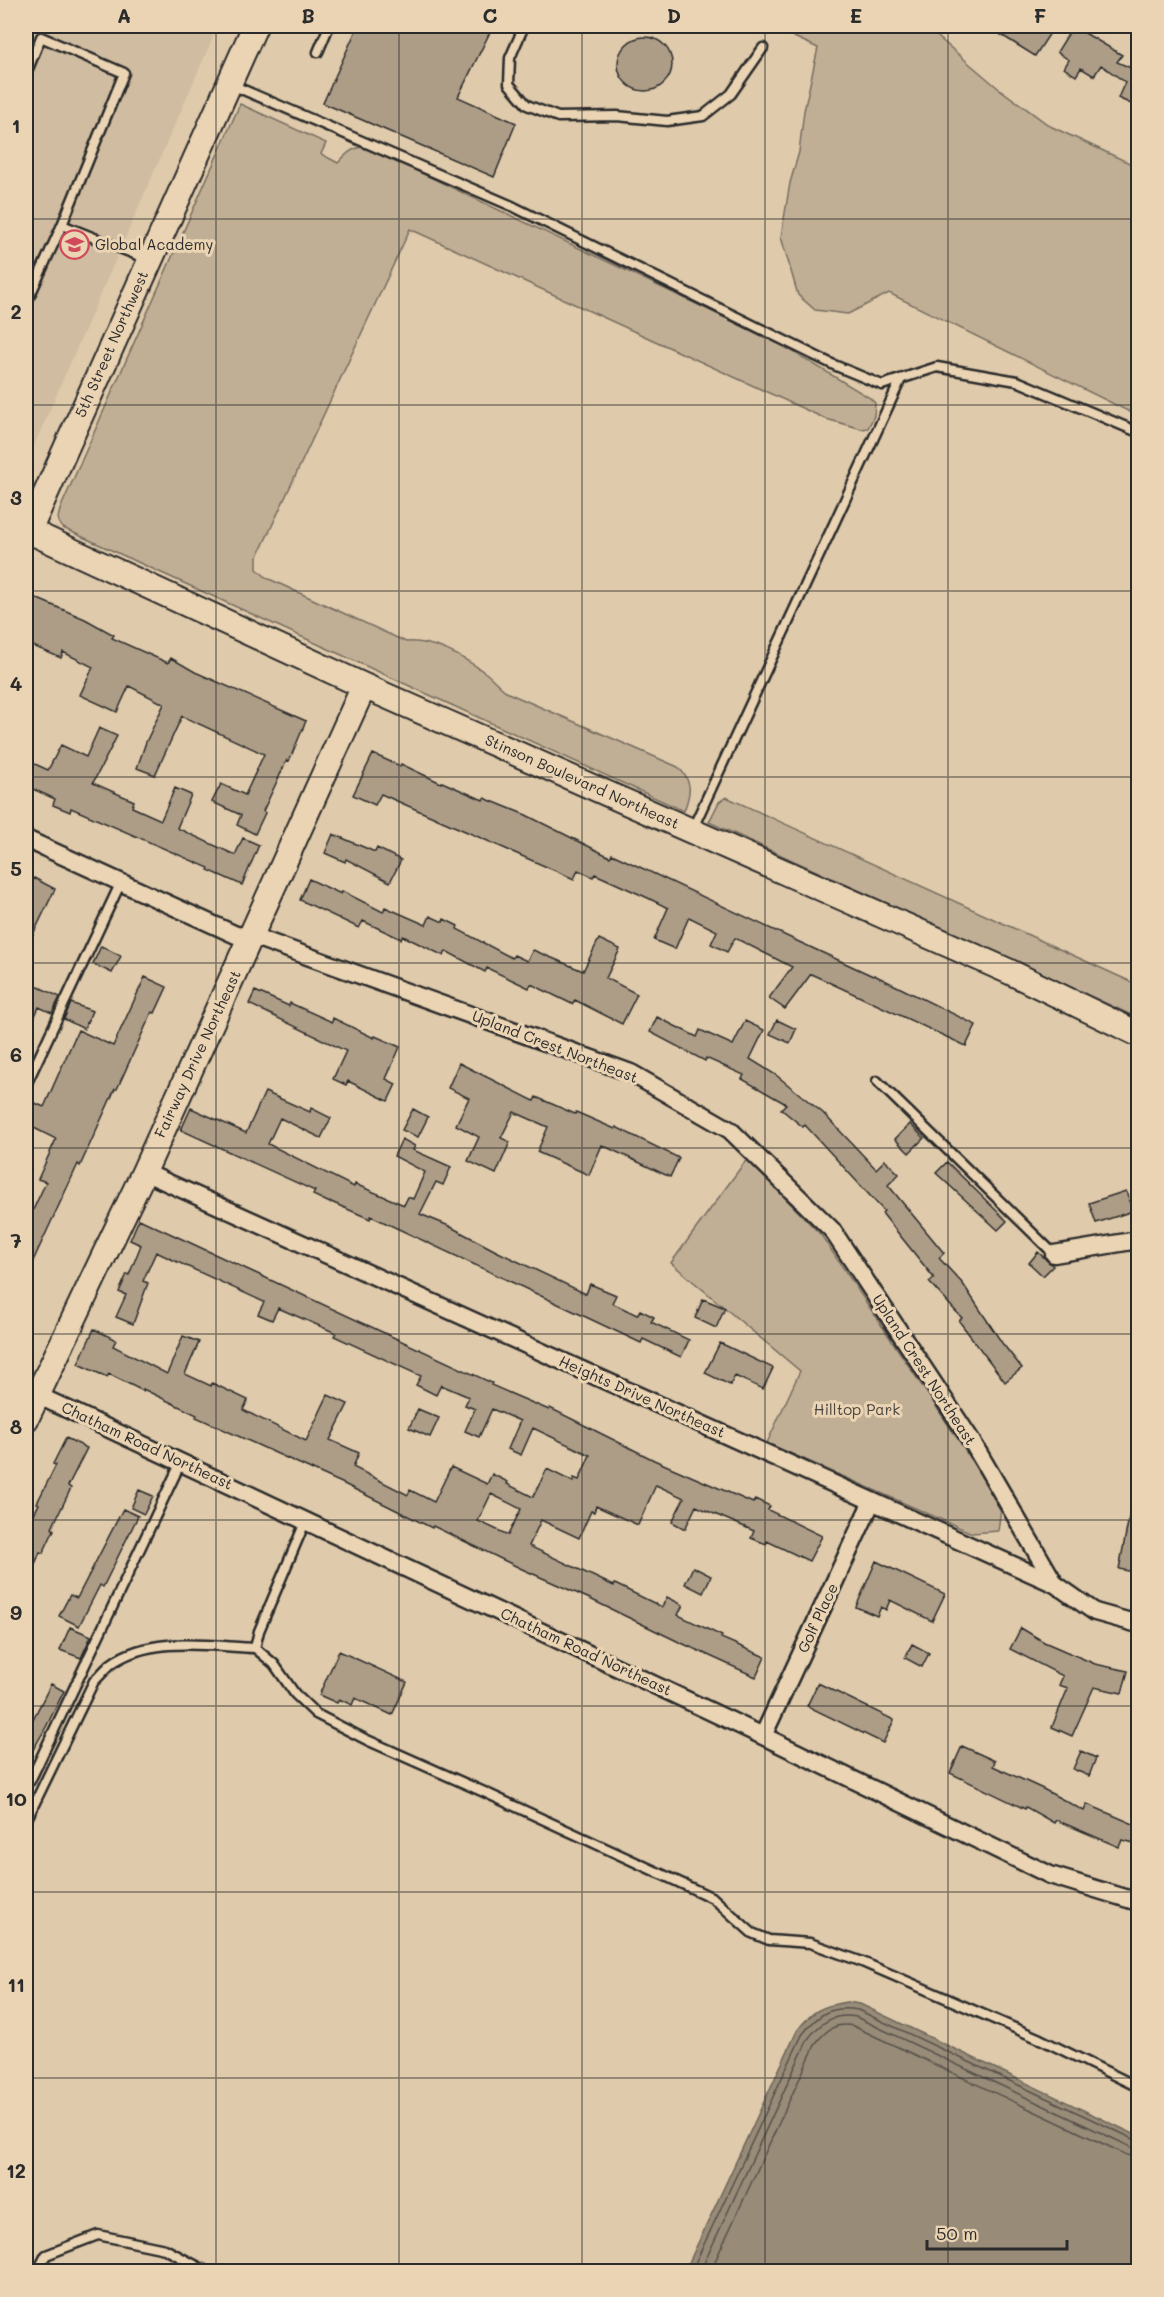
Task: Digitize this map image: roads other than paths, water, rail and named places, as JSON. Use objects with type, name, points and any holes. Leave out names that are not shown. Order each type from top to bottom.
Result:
[{"type":"street","name":"5th Street Northwest","points":[[27,530],[255,26]]},
{"type":"street","name":"Stinson Boulevard Northeast","points":[[27,530],[364,686],[1008,971],[1138,1034]]},
{"type":"street","name":"Fairway Drive Northeast","points":[[26,1419],[144,1172],[364,686]]},
{"type":"street","name":"Upland Crest Northeast","points":[[26,839],[236,935],[252,936],[631,1073],[730,1130],[832,1230],[971,1440],[1055,1584]]},
{"type":"street","name":"Heights Drive Northeast","points":[[144,1172],[1055,1584],[1095,1612],[1138,1624]]},
{"type":"street","points":[[1054,1254],[1138,1240]]},
{"type":"street","name":"Chatham Road Northeast","points":[[37,1395],[763,1736],[1050,1875],[1138,1902]]},
{"type":"street","name":"Golf Place","points":[[763,1736],[872,1501]]},
{"type":"lane","points":[[318,52],[329,26]]},
{"type":"lane","points":[[524,26],[510,58],[509,84],[527,105],[558,117],[617,116],[667,121],[703,116],[731,94],[763,48]]},
{"type":"lane","points":[[26,74],[41,37],[124,73],[62,225],[26,304]]},
{"type":"lane","points":[[229,84],[513,206],[834,365],[882,385],[937,367],[1017,381],[1138,432]]},
{"type":"lane","points":[[62,225],[150,260]]},
{"type":"lane","points":[[26,278],[35,282]]},
{"type":"lane","points":[[692,831],[901,379]]},
{"type":"lane","points":[[26,1085],[121,882]]},
{"type":"lane","points":[[877,1081],[1054,1254]]},
{"type":"lane","points":[[30,1781],[182,1462]]},
{"type":"lane","points":[[255,1648],[259,1631],[306,1520]]},
{"type":"lane","points":[[26,1821],[94,1681],[110,1665],[130,1653],[153,1646],[255,1648],[274,1664],[295,1694],[316,1714],[367,1740],[713,1898],[752,1933],[768,1940],[810,1943],[860,1961],[1040,2039],[1138,2086]]},
{"type":"lane","points":[[37,2271],[46,2255],[98,2235],[165,2249],[208,2271]]},
{"type":"water","points":[[846,2002],[860,2004],[1138,2136],[1138,2271],[685,2271],[797,2031],[818,2010]]},
{"type":"place","name":"Global Academy","points":[[74,245]]},
{"type":"park label","name":"Hilltop Park","points":[[857,1410]]}]
